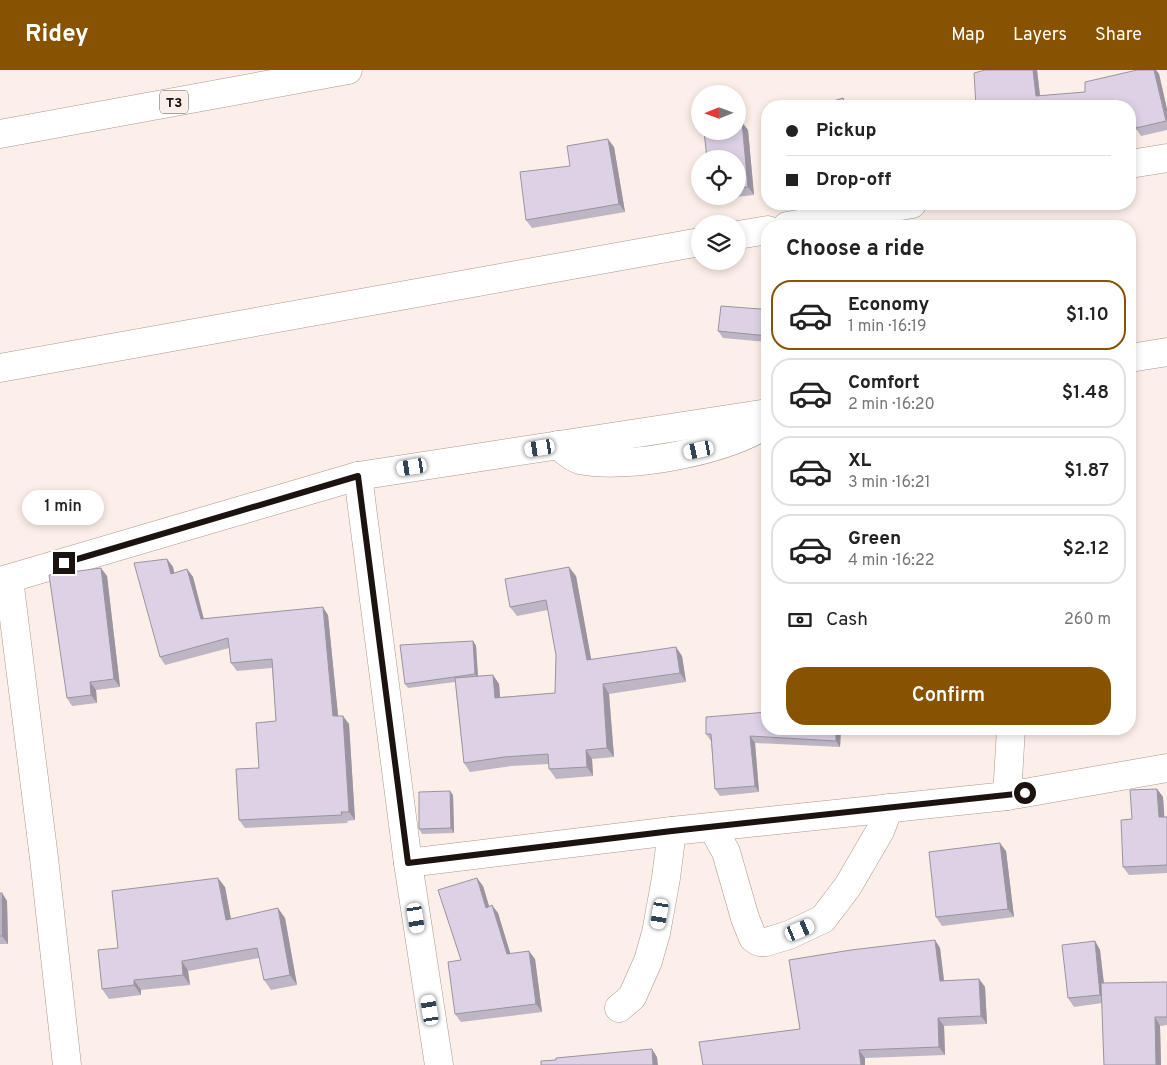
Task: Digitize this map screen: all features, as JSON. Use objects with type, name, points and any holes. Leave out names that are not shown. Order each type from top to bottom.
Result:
[{"type":"main road","name":"T3","points":[[0,134],[348,70]]},
{"type":"main road","points":[[1136,163],[1167,158]]},
{"type":"main road","points":[[821,220],[878,210]]},
{"type":"main road","points":[[746,234],[761,231]]},
{"type":"main road","points":[[0,368],[691,244]]},
{"type":"main road","points":[[1136,357],[1167,352]]},
{"type":"main road","points":[[67,1065],[44,858],[4,580],[358,476],[761,414]]},
{"type":"main road","points":[[558,445],[577,460],[611,463],[662,458],[718,446],[761,428]]},
{"type":"main road","points":[[358,476],[408,863],[439,1065]]},
{"type":"main road","points":[[1007,796],[1011,735]]},
{"type":"main road","points":[[408,863],[672,831],[1007,796],[1167,768]]},
{"type":"main road","points":[[712,827],[726,852],[745,918],[753,938],[759,942],[766,942],[789,935],[823,920],[848,886],[880,831],[889,808]]},
{"type":"main road","points":[[619,1008],[632,997],[648,961],[656,933],[672,831]]},
{"type":"building","points":[[985,70],[1033,70],[1036,96],[1085,92],[1085,82],[1137,70],[1154,70],[1166,121],[1136,128],[1136,100],[976,100],[974,73]]},
{"type":"building","points":[[608,139],[619,204],[526,220],[520,172],[570,166],[567,146]]},
{"type":"building","points":[[705,140],[744,140],[745,150],[706,150]]},
{"type":"building","points":[[746,165],[748,187],[746,187]]},
{"type":"building","points":[[721,306],[761,309],[761,335],[718,331]]},
{"type":"building","points":[[167,559],[171,574],[187,569],[201,619],[323,607],[333,716],[343,716],[349,812],[341,812],[342,815],[239,820],[236,769],[259,768],[256,723],[276,721],[272,659],[231,663],[228,638],[160,657],[134,563]]},
{"type":"building","points":[[569,567],[587,660],[676,647],[680,673],[603,684],[607,748],[586,750],[587,767],[549,769],[548,754],[504,757],[464,763],[455,678],[493,675],[495,698],[555,693],[556,655],[546,600],[510,607],[505,579]]},
{"type":"building","points":[[101,568],[114,679],[90,682],[91,695],[67,698],[49,575]]},
{"type":"building","points":[[473,641],[475,674],[405,684],[400,645]]},
{"type":"building","points":[[761,713],[761,735],[836,735],[836,741],[750,736],[755,786],[715,789],[711,734],[706,734],[706,717]]},
{"type":"building","points":[[1157,789],[1159,817],[1167,817],[1167,865],[1123,867],[1121,820],[1132,819],[1130,790]]},
{"type":"building","points":[[450,791],[451,828],[419,829],[419,792]]},
{"type":"building","points":[[1000,843],[1008,909],[936,917],[929,852]]},
{"type":"building","points":[[218,878],[226,920],[278,908],[290,975],[264,980],[257,948],[182,961],[183,975],[134,980],[134,985],[102,989],[98,950],[118,948],[112,891]]},
{"type":"building","points":[[477,878],[486,908],[492,905],[507,954],[529,951],[536,1004],[455,1014],[448,962],[461,960],[438,890]]},
{"type":"building","points":[[0,893],[2,893],[2,936],[0,936]]},
{"type":"building","points":[[935,940],[940,981],[979,979],[981,1016],[938,1018],[939,1047],[859,1050],[861,1065],[703,1065],[699,1042],[800,1029],[789,960]]},
{"type":"building","points":[[1095,941],[1100,995],[1068,998],[1062,945]]},
{"type":"building","points":[[1167,982],[1167,1017],[1155,1017],[1156,1065],[1104,1065],[1101,983]]},
{"type":"building","points":[[652,1049],[653,1065],[541,1065],[541,1061],[556,1060],[556,1058]]},
{"type":"route","points":[[64,563],[358,476],[408,863],[672,831],[1025,793]]}]
